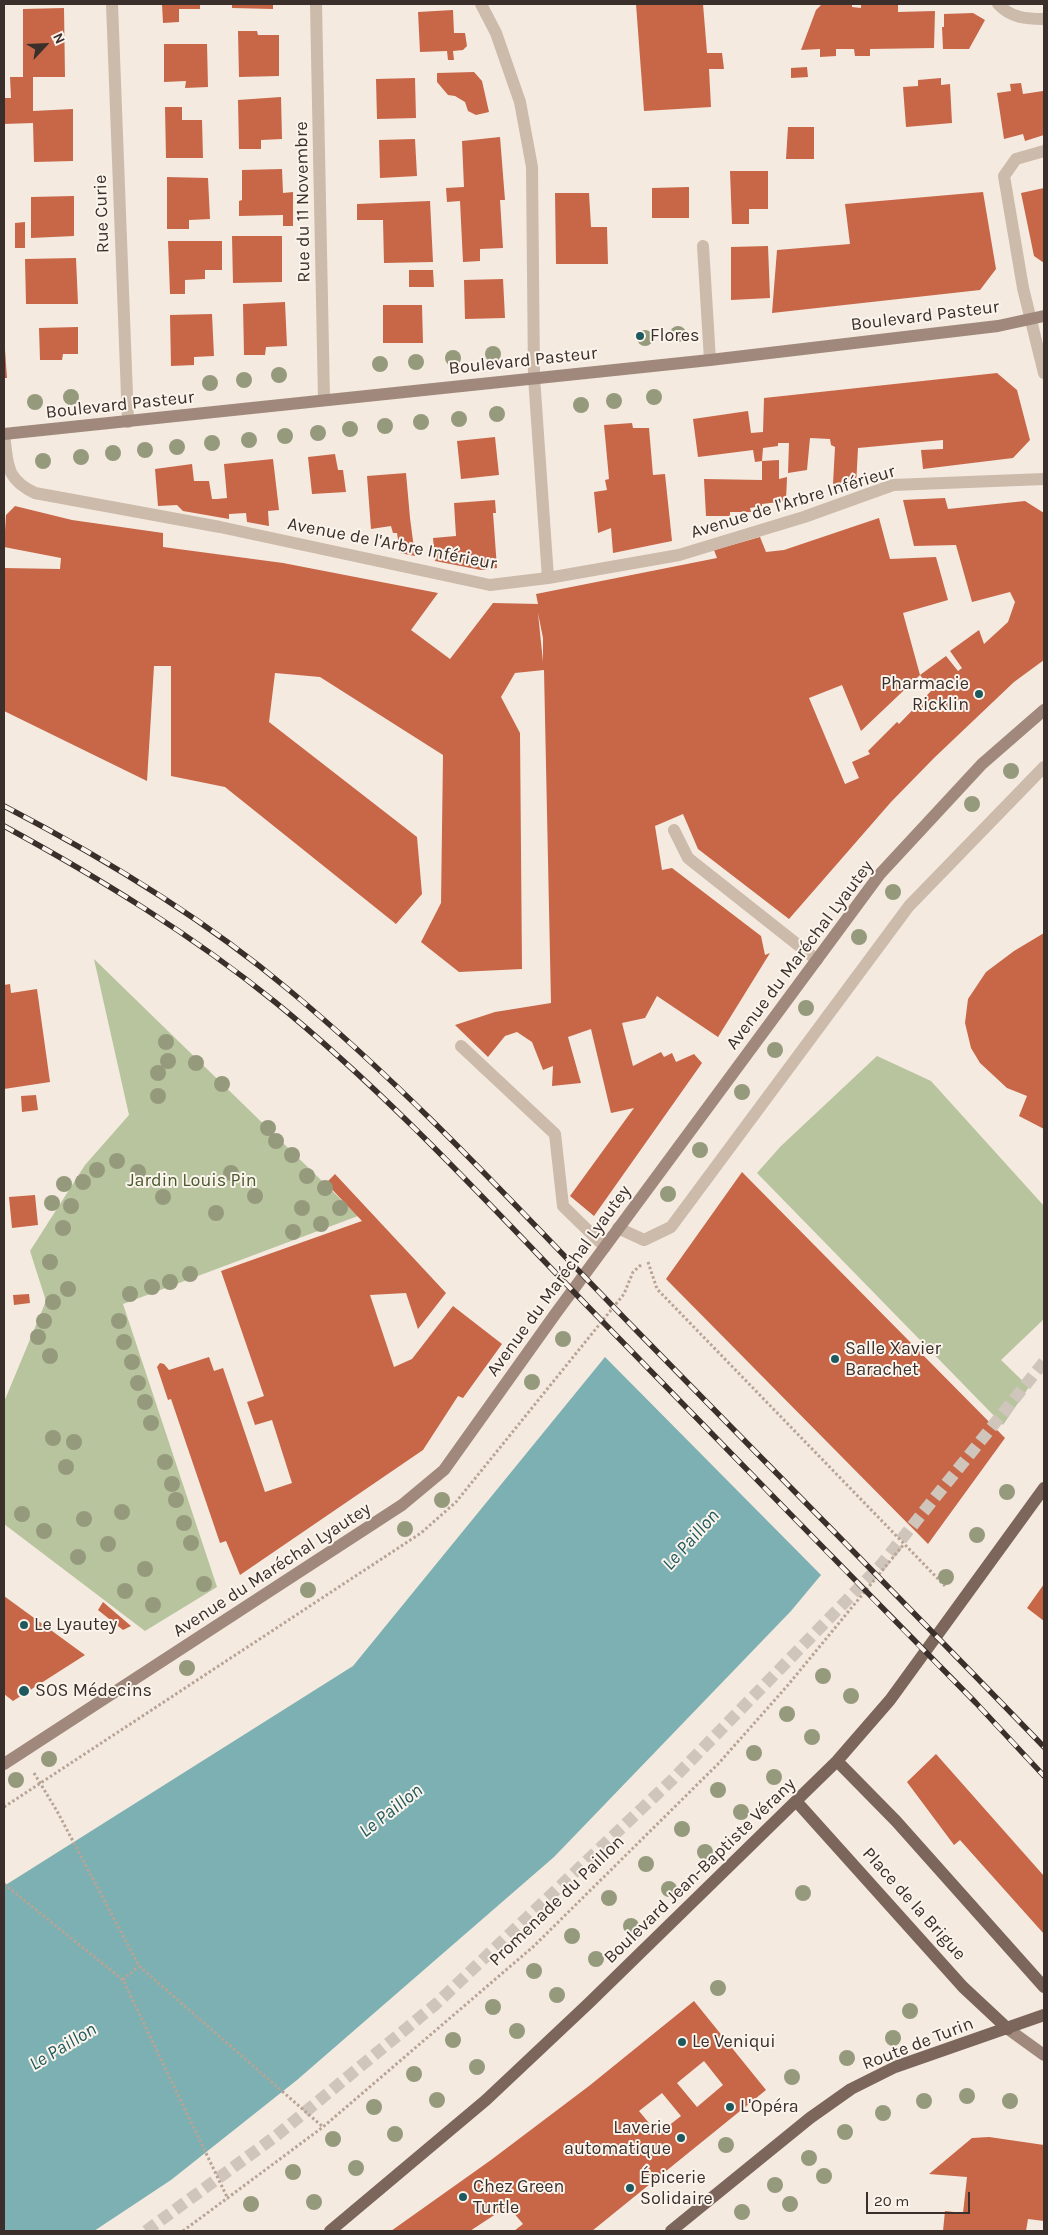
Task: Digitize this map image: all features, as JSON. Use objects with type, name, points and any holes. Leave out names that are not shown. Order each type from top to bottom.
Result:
[{"type":"main road","name":"Boulevard Pasteur","points":[[4,434],[710,360],[988,327],[1044,316]]},
{"type":"main road","name":"Avenue du Maréchal Lyautey","points":[[4,1764],[395,1510],[444,1470],[618,1228],[880,874],[982,764],[1044,710]]},
{"type":"main road","name":"Boulevard Jean-Baptiste Vérany","points":[[330,2231],[486,2100],[589,2003],[837,1761],[890,1700],[1044,1488]]},
{"type":"main road","points":[[837,1761],[896,1821],[1044,1987]]},
{"type":"main road","name":"Place de la Brigue","points":[[796,1801],[963,1987],[1008,2029]]},
{"type":"main road","name":"Route de Turin","points":[[671,2231],[810,2118],[851,2089],[895,2067],[1044,2015]]},
{"type":"main road","points":[[1008,2029],[1044,2055]]},
{"type":"street","name":"Rue Curie","points":[[112,4],[128,422]]},
{"type":"street","name":"Rue du 11 Novembre","points":[[316,4],[324,400]]},
{"type":"street","points":[[481,4],[496,33],[520,102],[532,167],[534,377],[548,578]]},
{"type":"street","points":[[998,4],[1004,11],[1022,19],[1044,19]]},
{"type":"street","points":[[1044,151],[1016,159],[1004,176],[1031,319],[1044,373]]},
{"type":"street","points":[[703,246],[710,360]]},
{"type":"street","name":"Avenue de l'Arbre Inférieur","points":[[4,434],[10,471],[19,485],[35,492],[220,527],[490,585],[548,578],[679,555],[804,517],[893,485],[1044,479]]},
{"type":"street","points":[[618,1228],[644,1240],[671,1227],[909,906],[1044,767]]},
{"type":"street","points":[[674,830],[688,858],[817,960]]},
{"type":"street","points":[[461,1046],[555,1134],[563,1206],[605,1247]]},
{"type":"path","points":[[644,1240],[647,1260],[657,1289],[960,1602]]},
{"type":"path","name":"Promenade du Paillon","points":[[183,2231],[323,2127],[534,1946],[719,1763],[788,1685],[904,1544]]},
{"type":"path","points":[[40,1783],[139,1966],[323,2127]]},
{"type":"path","points":[[4,1884],[123,1980],[228,2198]]},
{"type":"path","points":[[123,1980],[139,1966]]},
{"type":"green space","name":"Jardin Louis Pin","points":[[94,959],[358,1216],[123,1304],[217,1587],[145,1631],[4,1524],[4,1402],[46,1301],[30,1251],[85,1165],[129,1115]]},
{"type":"green space","points":[[877,1056],[931,1081],[1044,1206],[1044,1319],[1001,1360],[1029,1387],[1003,1425],[757,1173],[781,1146]]},
{"type":"water","name":"Le Paillon","points":[[605,1357],[821,1575],[791,1611],[554,1857],[297,2080],[171,2180],[94,2231],[4,2231],[4,1886],[353,1666]]},
{"type":"building","points":[[162,4],[200,4],[200,9],[179,9],[179,22],[163,23]]},
{"type":"building","points":[[232,4],[273,4],[273,9],[232,8]]},
{"type":"building","points":[[636,4],[703,4],[707,53],[722,53],[724,69],[709,69],[711,107],[644,111]]},
{"type":"building","points":[[822,4],[852,4],[852,7],[861,8],[861,4],[898,4],[898,12],[935,11],[934,48],[870,49],[870,56],[855,56],[854,49],[836,49],[836,56],[820,57],[820,49],[801,50],[816,10]]},
{"type":"building","points":[[64,8],[65,77],[33,77],[33,111],[73,109],[73,161],[34,162],[33,123],[4,124],[4,98],[11,98],[10,77],[23,77],[23,9]]},
{"type":"building","points":[[453,10],[454,33],[465,33],[467,46],[463,50],[453,51],[454,60],[448,60],[447,51],[420,52],[418,12]]},
{"type":"building","points":[[973,13],[985,20],[969,49],[943,49],[942,27],[944,27],[944,14]]},
{"type":"building","points":[[238,31],[257,31],[258,35],[279,35],[279,76],[239,77]]},
{"type":"building","points":[[164,44],[207,44],[208,87],[185,88],[186,81],[164,82]]},
{"type":"building","points":[[807,67],[808,77],[791,78],[791,68]]},
{"type":"building","points":[[474,72],[482,81],[489,112],[476,115],[468,111],[465,102],[455,96],[448,95],[437,82],[437,73]]},
{"type":"building","points":[[415,78],[416,118],[377,119],[376,79]]},
{"type":"building","points":[[941,78],[941,85],[950,84],[952,123],[906,127],[903,87],[918,86],[918,80]]},
{"type":"building","points":[[1021,83],[1023,94],[1043,91],[1044,135],[1025,141],[1023,134],[1004,139],[997,93],[1011,91],[1010,84]]},
{"type":"building","points":[[281,97],[282,139],[261,140],[261,149],[239,149],[238,100]]},
{"type":"building","points":[[165,107],[182,107],[182,120],[202,120],[203,158],[166,158]]},
{"type":"building","points":[[788,127],[814,127],[814,159],[786,159]]},
{"type":"building","points":[[500,137],[505,200],[500,200],[503,248],[480,249],[480,261],[463,262],[460,201],[447,202],[446,188],[464,187],[462,141]]},
{"type":"building","points":[[415,139],[417,176],[380,178],[379,140]]},
{"type":"building","points":[[282,169],[283,193],[293,192],[293,226],[283,226],[283,215],[239,216],[239,201],[242,200],[242,170]]},
{"type":"building","points":[[730,171],[768,171],[768,209],[749,209],[749,224],[732,224]]},
{"type":"building","points":[[167,177],[208,178],[210,219],[189,220],[189,229],[167,229]]},
{"type":"building","points":[[689,187],[689,218],[652,218],[652,188]]},
{"type":"building","points":[[1044,188],[1044,263],[1034,256],[1021,193]]},
{"type":"building","points":[[983,192],[996,269],[980,290],[772,313],[777,250],[850,244],[845,204]]},
{"type":"building","points":[[555,193],[589,193],[591,227],[607,227],[608,264],[556,264]]},
{"type":"building","points":[[74,196],[74,236],[31,238],[31,197]]},
{"type":"building","points":[[430,201],[433,262],[384,263],[383,220],[357,220],[357,204]]},
{"type":"building","points":[[25,222],[25,248],[15,248],[15,223]]},
{"type":"building","points":[[232,236],[282,236],[282,282],[233,283]]},
{"type":"building","points":[[168,241],[222,241],[222,270],[205,270],[205,279],[185,280],[185,294],[170,294]]},
{"type":"building","points":[[768,246],[770,298],[731,300],[731,247]]},
{"type":"building","points":[[76,258],[78,304],[26,304],[25,259]]},
{"type":"building","points":[[409,270],[433,270],[434,287],[409,287]]},
{"type":"building","points":[[503,279],[505,318],[465,319],[464,280]]},
{"type":"building","points":[[285,302],[287,346],[266,347],[265,355],[244,355],[243,304]]},
{"type":"building","points":[[383,305],[422,305],[423,343],[383,343]]},
{"type":"building","points":[[212,314],[214,356],[194,357],[194,365],[171,366],[170,315]]},
{"type":"building","points":[[78,327],[78,354],[63,354],[62,360],[40,360],[39,328]]},
{"type":"building","points":[[4,336],[7,378],[4,378]]},
{"type":"building","points":[[997,373],[1017,390],[1030,440],[1013,458],[923,469],[921,450],[943,449],[943,440],[858,448],[856,486],[841,491],[833,484],[835,447],[831,445],[830,439],[810,438],[807,470],[788,473],[789,443],[778,443],[778,446],[763,448],[762,461],[755,462],[753,450],[698,457],[693,419],[748,411],[751,433],[763,432],[764,398]]},
{"type":"building","points":[[632,423],[633,428],[649,428],[653,475],[665,474],[672,541],[613,553],[611,528],[598,533],[594,492],[607,490],[605,480],[609,479],[604,425]]},
{"type":"building","points":[[495,437],[499,475],[461,479],[457,441]]},
{"type":"building","points":[[335,454],[338,470],[343,470],[346,492],[312,494],[308,457]]},
{"type":"building","points":[[273,459],[279,510],[268,511],[269,526],[247,522],[246,513],[229,514],[229,519],[183,511],[177,505],[158,506],[155,469],[192,464],[194,481],[209,481],[212,499],[217,499],[227,498],[224,464]]},
{"type":"building","points":[[779,460],[779,479],[787,477],[786,501],[762,504],[762,506],[750,508],[751,512],[730,512],[730,516],[706,516],[704,479],[762,480],[762,461]]},
{"type":"building","points":[[406,473],[415,556],[400,553],[397,533],[393,533],[391,526],[371,529],[367,476]]},
{"type":"building","points":[[945,498],[948,509],[1025,501],[1044,513],[1044,660],[1014,682],[934,758],[891,802],[789,919],[698,849],[683,814],[655,826],[662,870],[672,868],[761,936],[765,955],[770,953],[718,1037],[657,996],[645,1018],[622,1023],[633,1066],[661,1052],[664,1057],[672,1053],[676,1062],[694,1054],[702,1063],[594,1216],[570,1196],[634,1108],[611,1113],[591,1029],[568,1037],[581,1083],[552,1086],[553,1066],[543,1070],[532,1042],[517,1032],[505,1036],[488,1057],[455,1025],[495,1012],[551,1003],[544,670],[515,673],[501,697],[520,733],[522,969],[459,972],[421,942],[441,903],[443,755],[320,677],[275,673],[269,722],[417,837],[422,894],[396,924],[225,787],[171,776],[171,666],[154,666],[147,781],[4,711],[4,568],[60,569],[61,558],[4,547],[6,515],[15,506],[72,520],[163,533],[163,547],[283,563],[438,593],[411,630],[450,659],[493,603],[538,604],[536,594],[717,558],[714,550],[760,537],[766,552],[784,550],[879,518],[890,559],[936,557],[948,600],[903,613],[920,675],[946,656],[958,671],[962,668],[950,651],[979,630],[984,644],[1008,622],[1015,602],[1010,592],[972,602],[956,545],[914,546],[903,500]],"holes":[[[538,613],[543,638],[543,662]],[[920,675],[932,690],[899,724],[897,722],[868,751],[870,754],[852,762],[859,778],[845,784],[809,698],[842,685],[861,731]]]},
{"type":"building","points":[[495,500],[496,513],[493,513],[497,568],[481,570],[435,561],[433,538],[456,536],[454,503]]},
{"type":"building","points":[[1044,933],[1044,1129],[1019,1116],[1027,1096],[1007,1088],[980,1063],[971,1048],[965,1023],[968,999],[986,972],[1014,951]]},
{"type":"building","points":[[10,984],[11,993],[37,989],[50,1082],[4,1089],[4,985]]},
{"type":"building","points":[[36,1095],[38,1110],[22,1112],[21,1096]]},
{"type":"building","name":"Salle Xavier Barachet","points":[[742,1172],[1005,1438],[928,1544],[666,1279]]},
{"type":"building","points":[[335,1174],[446,1293],[418,1329],[406,1293],[370,1295],[394,1367],[412,1359],[453,1306],[502,1344],[463,1398],[458,1396],[423,1450],[240,1575],[226,1541],[220,1543],[171,1399],[168,1400],[157,1367],[160,1363],[164,1364],[169,1370],[209,1357],[214,1371],[223,1368],[265,1492],[292,1483],[272,1420],[255,1425],[247,1402],[264,1396],[221,1271],[362,1221],[326,1183]]},
{"type":"building","points":[[35,1195],[38,1225],[12,1228],[9,1197]]},
{"type":"building","points":[[29,1294],[30,1303],[14,1305],[13,1295]]},
{"type":"building","points":[[1044,1584],[1044,1621],[1027,1608]]},
{"type":"building","name":"Le Lyautey","points":[[4,1596],[85,1655],[13,1701],[4,1694]]},
{"type":"building","points":[[103,1602],[131,1626],[123,1630],[98,1610]]},
{"type":"building","points":[[936,1754],[1044,1876],[1044,1934],[960,1840],[954,1845],[907,1782]]},
{"type":"building","points":[[694,2001],[766,2090],[592,2231],[514,2231],[523,2224],[508,2206],[470,2231],[391,2231],[491,2160],[589,2086]],"holes":[[[704,2061],[723,2085],[697,2107],[677,2083]],[[662,2093],[681,2116],[658,2134],[639,2111]]]},
{"type":"building","points":[[989,2137],[1044,2145],[1044,2221],[1028,2219],[1026,2231],[943,2231],[945,2211],[963,2213],[967,2177],[929,2174],[972,2138]]},
{"type":"tunnel","points":[[146,2231],[276,2136],[436,2004],[673,1779],[880,1566],[1044,1362]]},
{"type":"railway","points":[[4,806],[78,846],[187,913],[256,963],[335,1029],[466,1154],[1044,1747]]},
{"type":"railway","points":[[4,826],[144,908],[211,953],[275,1002],[361,1077],[443,1156],[741,1464],[976,1703],[1044,1776]]},
{"type":"place","name":"Flores","points":[[640,336]]},
{"type":"place","name":"Pharmacie Ricklin","points":[[979,694]]},
{"type":"place","name":"Salle Xavier Barachet","points":[[835,1359]]},
{"type":"place","name":"Le Lyautey","points":[[24,1625]]},
{"type":"place","name":"SOS Médecins","points":[[24,1691]]},
{"type":"place","name":"Le Veniqui","points":[[682,2042]]},
{"type":"place","name":"L'Opéra","points":[[730,2107]]},
{"type":"place","name":"Laverie automatique","points":[[681,2138]]},
{"type":"place","name":"Épicerie Solidaire","points":[[630,2188]]},
{"type":"place","name":"Chez Green Turtle","points":[[463,2197]]}]
